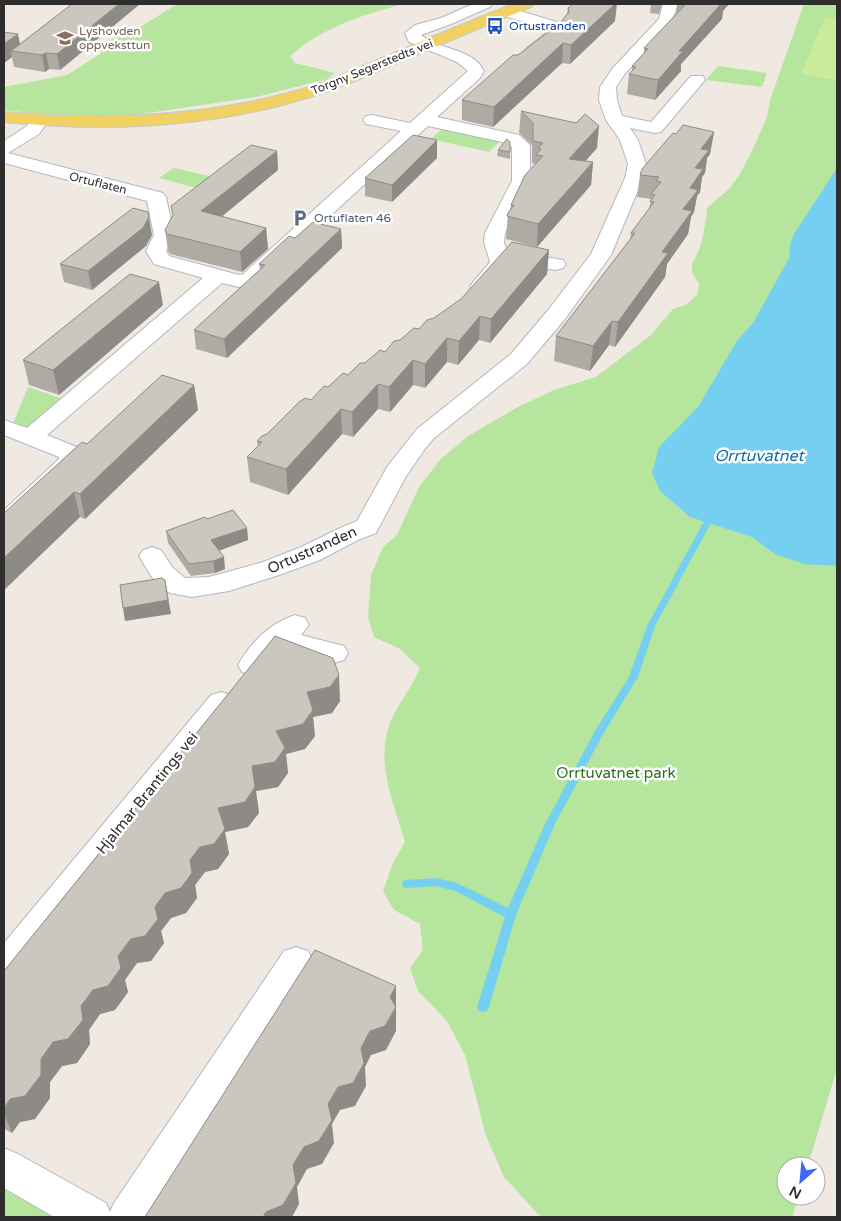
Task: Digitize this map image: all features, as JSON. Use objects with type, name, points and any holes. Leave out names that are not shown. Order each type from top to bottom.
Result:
[{"type":"main road","name":"Torgny Segerstedts vei","points":[[4,117],[39,121],[136,120],[178,117],[242,108],[296,96],[320,88],[526,4]]},
{"type":"street","points":[[31,437],[218,276],[239,281],[250,279],[470,78],[476,71],[467,61],[415,39],[413,33],[416,30],[446,21],[485,4]]},
{"type":"street","name":"Ortustranden","points":[[152,556],[161,572],[181,587],[202,586],[246,578],[324,548],[350,531],[367,526],[388,483],[424,434],[519,359],[568,300],[601,255],[634,178],[636,164],[629,140],[615,120],[608,100],[608,87],[618,72],[666,20],[670,4]]},
{"type":"street","points":[[508,12],[560,19],[556,34],[522,58]]},
{"type":"street","points":[[615,120],[655,128],[697,80]]},
{"type":"street","points":[[372,120],[420,124],[513,139],[520,145],[521,181],[495,233],[494,242],[500,263],[464,303]]},
{"type":"street","points":[[4,149],[33,130],[39,121]]},
{"type":"street","name":"Ortuflaten","points":[[4,158],[156,197],[164,235],[156,251],[161,260],[218,276]]},
{"type":"street","points":[[499,257],[525,258],[556,264]]},
{"type":"street","points":[[4,427],[70,452],[72,461],[4,524]]},
{"type":"street","name":"Hjalmar Brantings vei","points":[[4,968],[285,631],[334,653]]},
{"type":"street","points":[[128,1217],[296,962]]},
{"type":"street","points":[[4,1168],[92,1217]]},
{"type":"green space","points":[[177,4],[404,4],[344,23],[315,37],[290,56],[295,63],[335,73],[327,79],[256,97],[128,116],[60,116],[4,110],[4,87],[67,75],[100,54],[112,39],[128,35]]},
{"type":"green space","name":"Orrtuvatnet park","points":[[804,4],[837,4],[837,1068],[811,1156],[776,1156],[776,1206],[796,1206],[792,1217],[543,1217],[504,1177],[486,1136],[465,1055],[447,1021],[418,991],[410,968],[423,950],[420,924],[394,910],[383,891],[393,863],[405,842],[390,793],[385,760],[385,744],[388,728],[395,712],[420,668],[400,649],[374,637],[368,617],[371,575],[383,547],[397,535],[419,487],[440,460],[468,436],[516,408],[554,390],[596,377],[651,335],[673,309],[686,305],[697,295],[699,284],[693,272],[692,264],[701,244],[707,208],[729,189],[740,174],[767,117],[770,100]]},
{"type":"green space","points":[[825,17],[837,19],[837,80],[801,74]]},
{"type":"green space","points":[[718,66],[767,73],[762,87],[706,80]]},
{"type":"green space","points":[[444,127],[501,140],[489,152],[431,139]]},
{"type":"green space","points":[[174,168],[222,179],[208,191],[159,178]]},
{"type":"green space","points":[[28,387],[66,400],[30,430],[13,424]]},
{"type":"green space","points":[[4,1186],[58,1217],[4,1217]]},
{"type":"water","name":"Orrtuvatnet","points":[[837,168],[837,566],[804,564],[775,554],[752,537],[690,517],[660,491],[652,473],[659,447],[698,407],[737,341],[753,323],[789,258],[790,245],[794,234]]},
{"type":"building","points":[[72,4],[119,4],[57,54],[46,53],[42,55],[11,51]]},
{"type":"building","points":[[573,4],[615,4],[571,45],[563,43],[494,107],[462,100],[513,55],[518,55],[560,23],[569,12],[568,8]]},
{"type":"building","points":[[686,4],[721,4],[679,51],[683,51],[658,80],[629,74],[636,67],[632,66],[648,49],[644,48]]},
{"type":"building","points":[[4,32],[18,34],[4,44]]},
{"type":"building","points":[[521,111],[576,123],[585,114],[599,126],[569,159],[593,162],[538,224],[507,216],[514,205],[511,205],[525,175],[543,156],[536,155],[541,149],[538,148],[543,143],[533,141],[533,123]]},
{"type":"building","points":[[683,125],[714,132],[701,149],[709,150],[695,168],[703,169],[690,188],[698,190],[683,209],[692,211],[662,252],[668,253],[618,322],[612,321],[593,346],[556,336],[635,233],[631,233],[654,202],[650,201],[655,195],[651,194],[661,182],[656,181],[659,177],[640,175],[642,169],[673,133],[676,134]]},
{"type":"building","points":[[413,135],[437,140],[392,185],[365,178]]},
{"type":"building","points":[[507,139],[510,142],[510,152],[498,150]]},
{"type":"building","points":[[251,145],[277,151],[201,211],[266,228],[240,252],[167,234],[165,230],[173,215],[171,206]]},
{"type":"building","points":[[133,208],[148,212],[149,217],[143,228],[88,271],[60,264]]},
{"type":"building","points":[[313,222],[341,229],[224,339],[194,330],[265,265],[259,264],[289,236],[295,238]]},
{"type":"building","points":[[512,242],[549,250],[491,319],[480,316],[459,341],[447,338],[425,364],[413,360],[389,387],[378,384],[352,412],[341,409],[286,469],[247,457],[262,442],[257,441],[267,434],[299,402],[305,398],[311,400],[324,386],[328,387],[343,373],[348,375],[360,363],[365,363],[380,350],[385,352],[394,341],[400,340],[414,328],[419,329],[427,320],[434,318],[461,299]]},
{"type":"building","points":[[130,274],[159,282],[53,370],[23,360]]},
{"type":"building","points":[[162,375],[194,385],[80,494],[74,492],[4,558],[4,513],[82,442],[87,444]]},
{"type":"building","points":[[233,510],[247,528],[211,540],[224,557],[213,561],[189,564],[166,531],[205,517],[207,519]]},
{"type":"building","points":[[162,578],[165,580],[168,600],[123,608],[120,585]]},
{"type":"building","points":[[275,636],[333,658],[339,675],[330,687],[307,692],[313,710],[303,724],[276,731],[285,748],[275,762],[252,766],[255,787],[245,802],[218,808],[225,829],[214,844],[200,847],[190,860],[192,873],[181,888],[165,893],[155,907],[158,919],[145,936],[131,939],[118,956],[121,968],[108,986],[93,990],[81,1006],[83,1020],[68,1039],[53,1042],[41,1059],[41,1075],[25,1096],[10,1099],[4,1108],[4,971]]},
{"type":"building","points":[[315,950],[396,986],[390,997],[396,1007],[385,1026],[370,1031],[361,1048],[364,1063],[353,1083],[338,1087],[328,1104],[332,1120],[319,1141],[304,1147],[293,1165],[296,1183],[283,1205],[266,1212],[263,1217],[145,1217]]},
{"type":"waterway","points":[[511,915],[550,824],[598,734],[633,677],[651,626],[707,523]]},
{"type":"waterway","points":[[407,884],[436,882],[457,887],[511,915]]},
{"type":"waterway","points":[[483,1007],[511,915]]},
{"type":"place","name":"Ortustranden","points":[[495,26]]},
{"type":"place","name":"Lyshovden oppveksttun","points":[[65,38]]},
{"type":"place","name":"Ortuflaten 46","points":[[300,218]]}]
